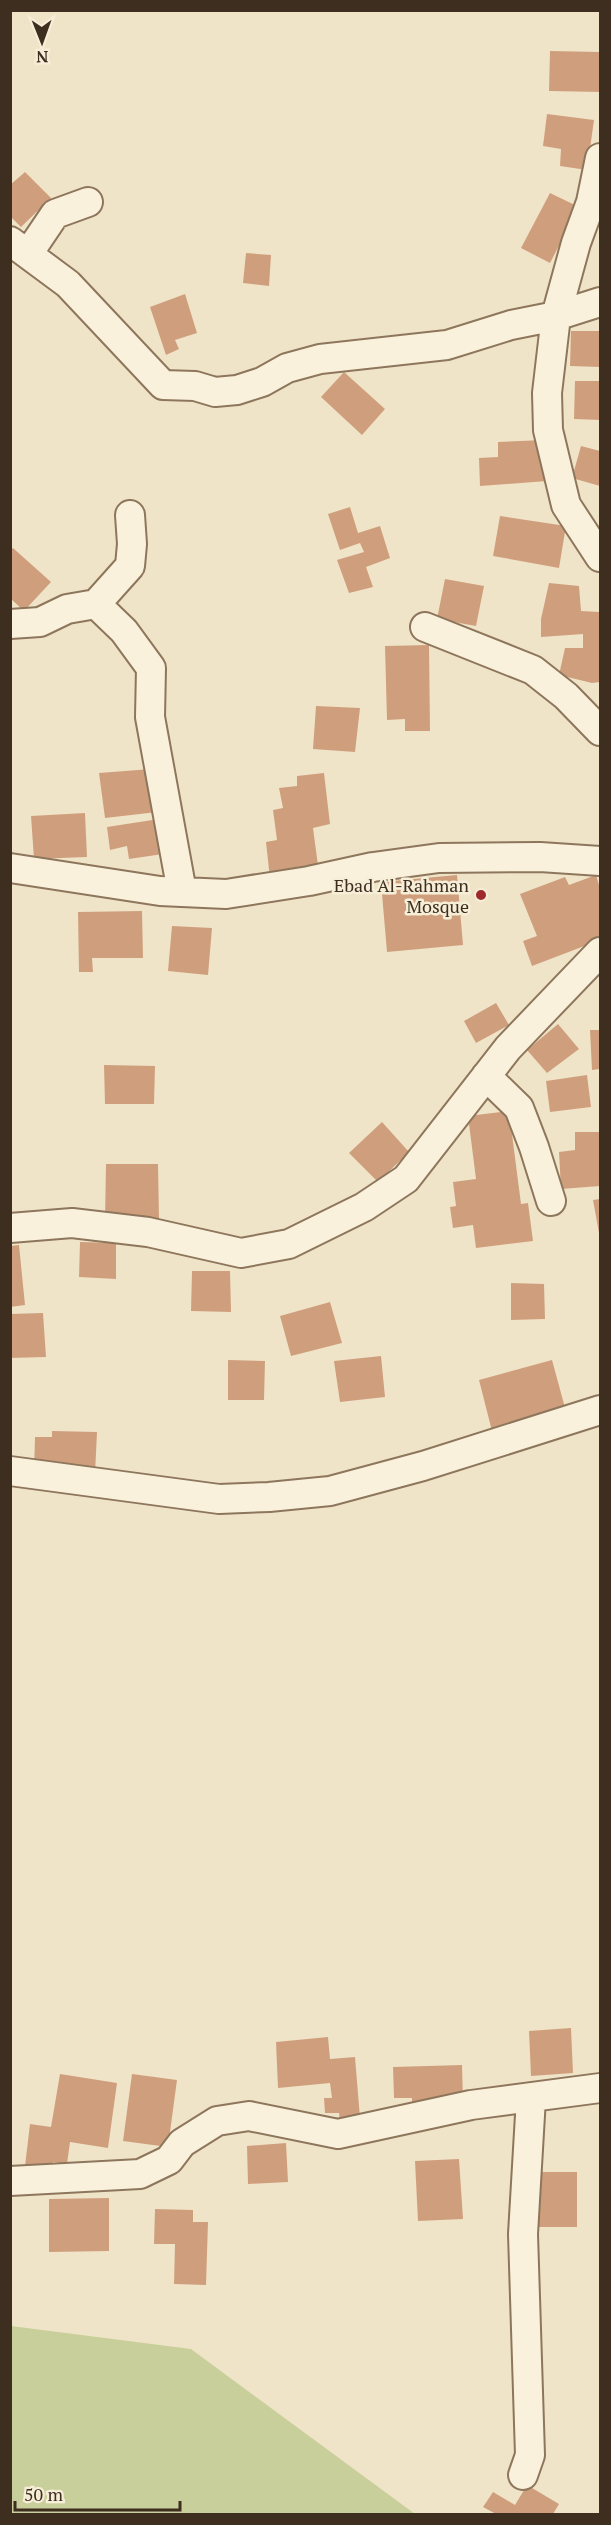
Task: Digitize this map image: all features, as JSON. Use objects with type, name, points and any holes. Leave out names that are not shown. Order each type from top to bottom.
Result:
[{"type":"street","points":[[600,158],[591,202],[576,243],[556,316],[547,393],[548,430],[566,505],[600,557]]},
{"type":"street","points":[[88,202],[55,214],[19,247],[68,284],[163,385],[195,386],[215,392],[237,390],[262,382],[287,368],[320,359],[447,345],[511,325],[556,316],[600,302]]},
{"type":"street","points":[[10,624],[40,622],[67,609],[96,604],[130,566],[132,544],[130,515]]},
{"type":"street","points":[[96,604],[124,632],[151,668],[150,717],[182,892]]},
{"type":"street","points":[[425,627],[533,670],[566,696],[600,731]]},
{"type":"street","points":[[10,868],[160,891],[226,894],[309,881],[373,867],[439,858],[540,857],[600,861]]},
{"type":"street","points":[[10,1228],[72,1223],[148,1232],[241,1253],[289,1244],[364,1207],[406,1179],[508,1048],[600,952]]},
{"type":"street","points":[[486,1076],[519,1108],[551,1201]]},
{"type":"street","points":[[10,1471],[219,1499],[330,1491],[423,1466],[600,1410]]},
{"type":"street","points":[[10,2181],[140,2175],[169,2160],[182,2143],[217,2121],[249,2116],[338,2134],[471,2105],[600,2088]]},
{"type":"street","points":[[523,2475],[530,2455],[523,2234],[531,2098]]},
{"type":"green space","points":[[11,2326],[191,2349],[415,2514],[11,2514]]},
{"type":"building","points":[[550,51],[600,52],[600,92],[549,91]]},
{"type":"building","points":[[547,114],[594,120],[587,170],[560,166],[561,149],[543,146]]},
{"type":"building","points":[[25,172],[51,198],[21,227],[10,216],[10,185]]},
{"type":"building","points":[[550,193],[579,207],[550,263],[521,248]]},
{"type":"building","points":[[246,253],[271,255],[269,286],[243,283]]},
{"type":"building","points":[[185,294],[197,333],[175,340],[179,349],[166,355],[150,307]]},
{"type":"building","points":[[571,331],[600,331],[600,367],[570,366]]},
{"type":"building","points":[[344,372],[385,409],[362,435],[321,397]]},
{"type":"building","points":[[575,381],[600,381],[600,420],[574,419]]},
{"type":"building","points":[[544,440],[547,481],[480,486],[479,458],[498,457],[498,442]]},
{"type":"building","points":[[581,446],[600,451],[600,486],[572,478]]},
{"type":"building","points":[[350,507],[358,533],[380,526],[390,558],[366,567],[373,587],[349,593],[337,560],[364,552],[360,543],[340,550],[328,514]]},
{"type":"building","points":[[500,516],[566,526],[559,568],[493,556]]},
{"type":"building","points":[[13,548],[51,582],[24,611],[10,598],[10,551]]},
{"type":"building","points":[[445,579],[484,586],[476,626],[437,619]]},
{"type":"building","points":[[549,583],[579,586],[581,611],[600,612],[600,682],[592,683],[559,675],[565,648],[583,648],[583,634],[541,637],[541,619]]},
{"type":"building","points":[[429,645],[430,731],[405,731],[405,719],[387,720],[385,646]]},
{"type":"building","points":[[316,706],[360,708],[355,752],[313,749]]},
{"type":"building","points":[[151,769],[157,812],[105,818],[99,773]]},
{"type":"building","points":[[324,773],[330,824],[313,828],[319,873],[270,879],[266,842],[277,840],[273,810],[283,808],[279,788],[297,786],[297,776]]},
{"type":"building","points":[[85,813],[87,857],[34,859],[31,816]]},
{"type":"building","points":[[159,819],[163,854],[129,859],[127,846],[110,850],[107,827]]},
{"type":"building","points":[[457,875],[463,945],[387,952],[381,882]]},
{"type":"building","points":[[596,875],[600,888],[600,940],[532,966],[523,941],[537,936],[520,894],[565,877],[569,885]]},
{"type":"building","points":[[142,911],[143,958],[92,958],[93,972],[79,972],[78,912]]},
{"type":"building","points":[[172,926],[212,928],[208,975],[168,971]]},
{"type":"building","points":[[496,1003],[509,1025],[476,1043],[464,1021]]},
{"type":"building","points":[[558,1024],[579,1049],[547,1073],[527,1050]]},
{"type":"building","points":[[590,1030],[600,1030],[600,1069],[592,1070]]},
{"type":"building","points":[[104,1065],[155,1066],[154,1104],[105,1104]]},
{"type":"building","points":[[587,1075],[591,1107],[550,1112],[546,1081]]},
{"type":"building","points":[[509,1111],[521,1204],[528,1203],[533,1241],[476,1248],[473,1225],[453,1228],[450,1207],[456,1206],[453,1182],[476,1179],[468,1116]]},
{"type":"building","points":[[382,1122],[409,1152],[378,1182],[349,1153]]},
{"type":"building","points":[[575,1132],[600,1132],[600,1186],[561,1189],[559,1152],[575,1150]]},
{"type":"building","points":[[106,1164],[158,1164],[159,1219],[105,1220]]},
{"type":"building","points":[[600,1199],[600,1233],[599,1233],[593,1200]]},
{"type":"building","points":[[80,1242],[116,1243],[116,1279],[79,1277]]},
{"type":"building","points":[[19,1245],[25,1305],[10,1307],[10,1246]]},
{"type":"building","points":[[192,1271],[230,1271],[231,1312],[191,1311]]},
{"type":"building","points":[[511,1283],[544,1284],[545,1319],[511,1320]]},
{"type":"building","points":[[330,1302],[342,1343],[291,1356],[280,1316]]},
{"type":"building","points":[[43,1313],[46,1357],[10,1358],[10,1314]]},
{"type":"building","points":[[381,1356],[385,1397],[340,1402],[334,1361]]},
{"type":"building","points":[[228,1360],[265,1361],[264,1400],[228,1400]]},
{"type":"building","points":[[552,1360],[567,1415],[493,1435],[479,1380]]},
{"type":"building","points":[[52,1431],[97,1432],[95,1474],[34,1472],[35,1437],[52,1437]]},
{"type":"building","points":[[571,2028],[573,2073],[531,2076],[529,2031]]},
{"type":"building","points":[[328,2037],[330,2059],[355,2057],[361,2130],[341,2133],[339,2113],[325,2113],[324,2098],[332,2098],[330,2083],[278,2088],[276,2042]]},
{"type":"building","points":[[462,2065],[463,2103],[412,2104],[412,2098],[394,2098],[393,2067]]},
{"type":"building","points":[[60,2074],[117,2083],[108,2148],[70,2142],[67,2164],[53,2162],[52,2171],[25,2166],[30,2124],[51,2127]]},
{"type":"building","points":[[132,2074],[177,2080],[168,2147],[123,2141]]},
{"type":"building","points":[[286,2143],[288,2182],[248,2184],[247,2146]]},
{"type":"building","points":[[459,2159],[463,2219],[418,2221],[415,2161]]},
{"type":"building","points":[[536,2172],[577,2172],[577,2227],[536,2227]]},
{"type":"building","points":[[109,2198],[109,2251],[49,2252],[49,2199]]},
{"type":"building","points":[[155,2209],[193,2210],[193,2222],[208,2222],[206,2285],[174,2284],[175,2244],[154,2244]]},
{"type":"building","points":[[527,2485],[559,2504],[553,2514],[496,2514],[483,2507],[493,2492],[515,2505]]},
{"type":"place","name":"Ebad Al-Rahman Mosque","points":[[481,895]]}]
